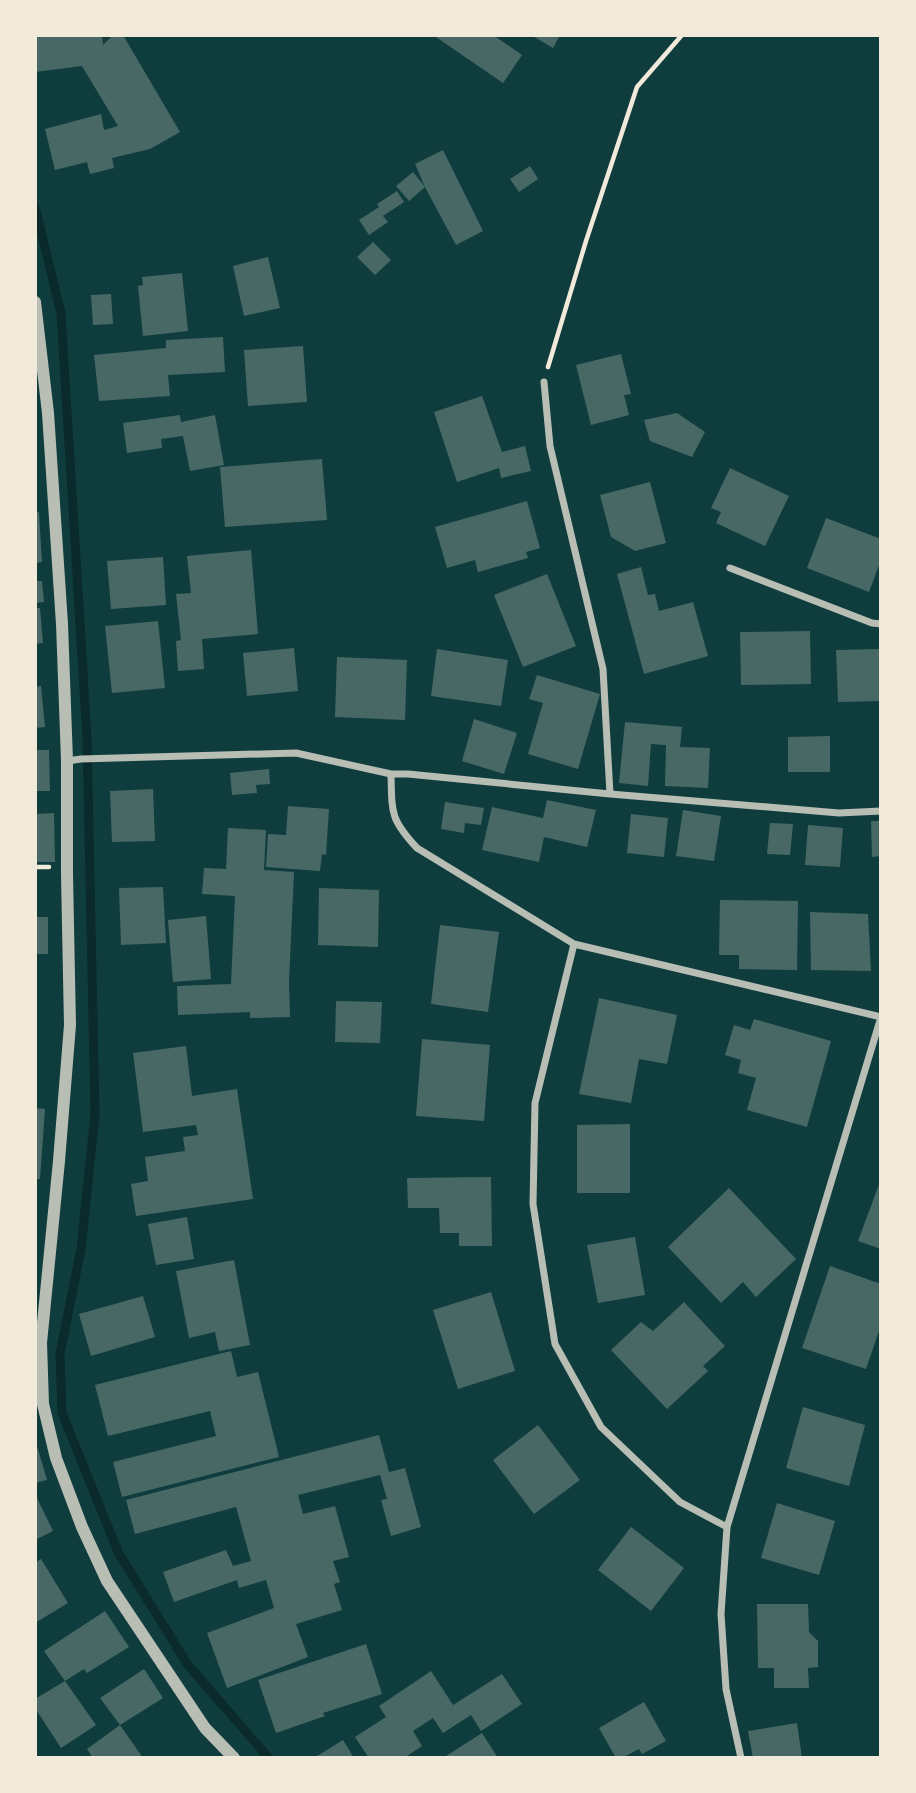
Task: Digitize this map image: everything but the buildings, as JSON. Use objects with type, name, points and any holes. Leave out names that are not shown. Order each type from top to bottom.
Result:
[{"type":"street","points":[[35,302],[48,413],[62,624],[67,761],[70,1025],[54,1229],[41,1343],[43,1404],[56,1458],[82,1527],[107,1581],[205,1728],[234,1758]]},
{"type":"street","points":[[544,382],[550,446],[603,669],[610,794]]},
{"type":"street","points":[[730,568],[872,623],[881,624]]},
{"type":"street","points":[[67,761],[296,753],[391,774],[839,813],[881,811]]},
{"type":"street","points":[[391,774],[392,811],[401,831],[417,848],[573,944],[881,1017],[727,1527],[721,1614],[726,1689],[741,1758]]},
{"type":"street","points":[[573,944],[535,1103],[533,1204],[555,1344],[601,1427],[680,1502],[727,1527]]},
{"type":"path","points":[[544,382],[586,241],[637,87],[682,35]]},
{"type":"waterway","points":[[35,207],[61,313],[87,738],[95,1114],[81,1249],[60,1354],[62,1413],[119,1554],[188,1665],[269,1758]]}]
